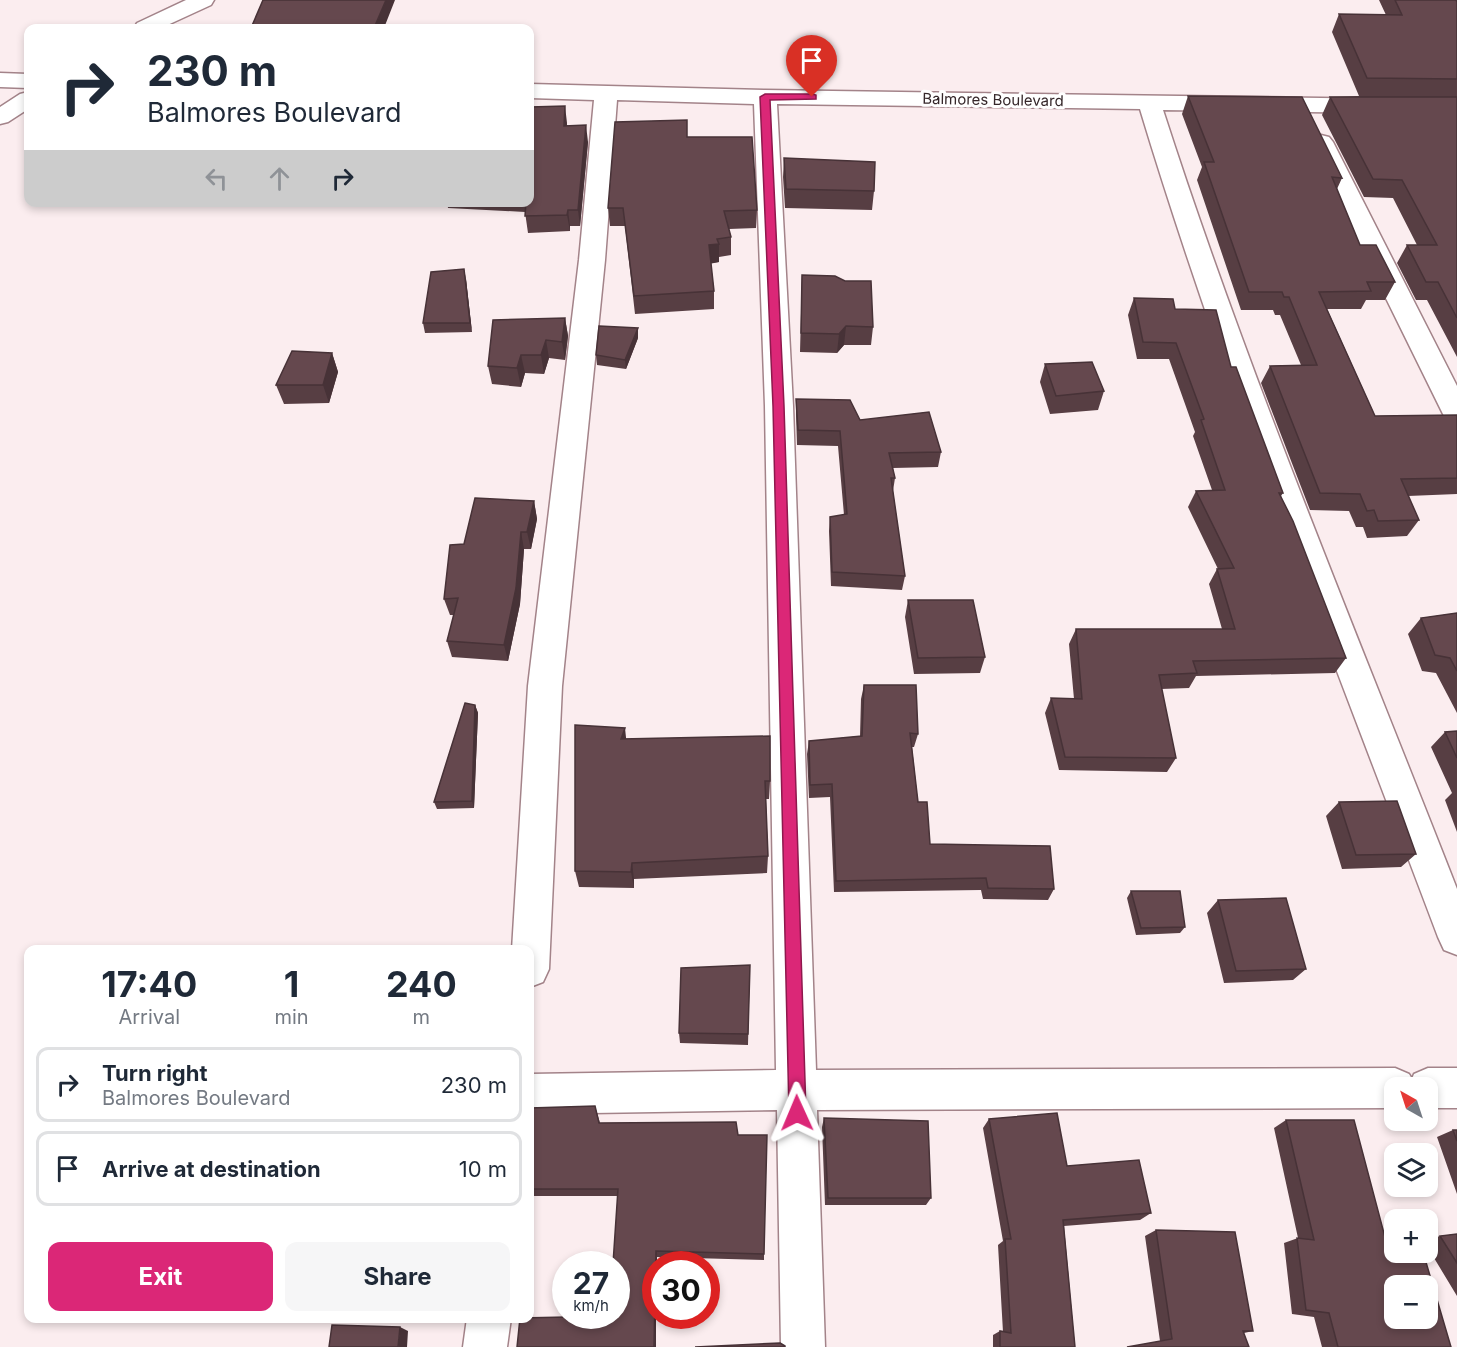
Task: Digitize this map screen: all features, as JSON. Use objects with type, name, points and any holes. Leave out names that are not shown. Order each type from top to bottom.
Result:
[{"type":"street","points":[[153,24],[202,0]]},
{"type":"street","points":[[0,80],[24,81]]},
{"type":"street","name":"Balmores Boulevard","points":[[534,91],[765,97],[1457,107]]},
{"type":"street","points":[[531,945],[544,686],[592,260],[606,92]]},
{"type":"street","points":[[765,97],[778,406],[803,1347]]},
{"type":"street","points":[[1149,101],[1186,223],[1285,489],[1457,937]]},
{"type":"street","points":[[0,117],[24,102]]},
{"type":"street","points":[[1303,105],[1457,414]]},
{"type":"street","points":[[534,1094],[797,1090],[1384,1088]]},
{"type":"street","points":[[1438,1088],[1457,1088]]},
{"type":"street","points":[[486,1347],[488,1323]]},
{"type":"building","points":[[263,0],[386,0],[376,24],[253,24]]},
{"type":"building","points":[[1395,0],[1456,0],[1457,79],[1367,78],[1339,14],[1402,15]]},
{"type":"building","points":[[1188,96],[1302,97],[1342,178],[1332,177],[1360,245],[1376,245],[1395,282],[1367,282],[1371,291],[1319,292],[1375,416],[1457,415],[1457,478],[1401,479],[1419,520],[1378,521],[1374,510],[1367,511],[1360,494],[1320,493],[1270,366],[1317,365],[1289,297],[1284,297],[1282,292],[1249,292],[1204,162],[1214,162]]},
{"type":"building","points":[[1330,97],[1457,97],[1457,318],[1438,282],[1426,282],[1407,245],[1437,245],[1402,180],[1373,179]]},
{"type":"building","points":[[565,106],[564,126],[586,125],[578,210],[568,210],[567,215],[525,216],[526,207],[534,207],[534,107]]},
{"type":"building","points":[[687,120],[687,137],[752,137],[757,210],[724,211],[731,237],[717,239],[719,244],[709,245],[714,291],[634,296],[623,208],[608,208],[615,122]]},
{"type":"building","points":[[784,158],[875,162],[874,191],[786,189]]},
{"type":"building","points":[[464,269],[470,323],[423,323],[431,272]]},
{"type":"building","points":[[802,275],[835,276],[845,281],[871,281],[873,327],[846,326],[839,334],[801,333]]},
{"type":"building","points":[[1134,298],[1173,299],[1175,309],[1216,310],[1231,367],[1236,367],[1283,493],[1279,493],[1293,521],[1346,658],[1193,661],[1197,673],[1159,675],[1176,758],[1065,757],[1051,698],[1082,699],[1076,629],[1235,629],[1217,569],[1234,568],[1196,491],[1225,490],[1201,420],[1204,419],[1176,343],[1143,342]]},
{"type":"building","points":[[565,318],[562,342],[546,340],[541,355],[521,355],[517,368],[488,366],[493,320]]},
{"type":"building","points":[[599,326],[638,328],[625,360],[596,355]]},
{"type":"building","points":[[292,351],[332,353],[323,385],[276,385]]},
{"type":"building","points":[[1092,362],[1104,391],[1056,396],[1045,364]]},
{"type":"building","points":[[796,399],[850,400],[860,420],[929,412],[941,452],[889,453],[895,478],[891,478],[905,576],[832,572],[830,517],[847,514],[840,431],[798,430]]},
{"type":"building","points":[[475,498],[534,501],[527,532],[521,532],[516,588],[504,645],[447,641],[458,598],[444,599],[450,545],[464,544]]},
{"type":"building","points":[[908,600],[973,600],[985,657],[918,658]]},
{"type":"building","points":[[1457,613],[1457,671],[1450,658],[1435,655],[1421,618]]},
{"type":"building","points":[[864,685],[916,685],[918,734],[910,733],[918,802],[927,802],[930,844],[1050,846],[1054,889],[988,888],[986,878],[836,881],[832,784],[810,785],[809,741],[862,736]]},
{"type":"building","points":[[465,703],[475,705],[472,801],[434,802]]},
{"type":"building","points":[[575,725],[625,728],[621,739],[770,736],[770,781],[765,781],[768,856],[632,863],[631,872],[575,871]]},
{"type":"building","points":[[1457,731],[1457,758],[1445,732]]},
{"type":"building","points":[[1397,801],[1416,854],[1356,855],[1339,802]]},
{"type":"building","points":[[1131,891],[1180,891],[1185,927],[1141,928]]},
{"type":"building","points":[[1286,898],[1306,969],[1236,971],[1218,900]]},
{"type":"building","points":[[750,965],[748,1034],[679,1033],[681,968]]},
{"type":"building","points":[[595,1106],[599,1123],[736,1122],[738,1135],[767,1135],[764,1254],[720,1251],[642,1251],[642,1329],[654,1329],[654,1347],[517,1347],[519,1323],[534,1323],[534,1318],[552,1317],[552,1329],[630,1329],[630,1251],[614,1251],[618,1189],[534,1189],[534,1108]]},
{"type":"building","points":[[1057,1113],[1067,1166],[1139,1160],[1151,1213],[1063,1220],[1075,1347],[1000,1347],[1000,1331],[1011,1333],[1005,1239],[1011,1239],[989,1119]]},
{"type":"building","points":[[824,1118],[928,1121],[931,1198],[828,1198]]},
{"type":"building","points":[[1286,1120],[1354,1120],[1384,1233],[1384,1263],[1426,1263],[1430,1275],[1384,1275],[1384,1329],[1438,1329],[1438,1303],[1451,1347],[1338,1347],[1329,1313],[1306,1310],[1297,1238],[1314,1240]]},
{"type":"building","points":[[1156,1230],[1235,1232],[1253,1331],[1243,1331],[1249,1347],[1127,1347],[1172,1339]]},
{"type":"building","points":[[1457,1234],[1457,1263],[1440,1236]]},
{"type":"building","points":[[332,1325],[400,1327],[398,1347],[329,1347]]},
{"type":"building","points":[[780,1343],[785,1347],[695,1347]]},
{"type":"route","points":[[797,1113],[778,406],[765,97],[812,97]]}]
